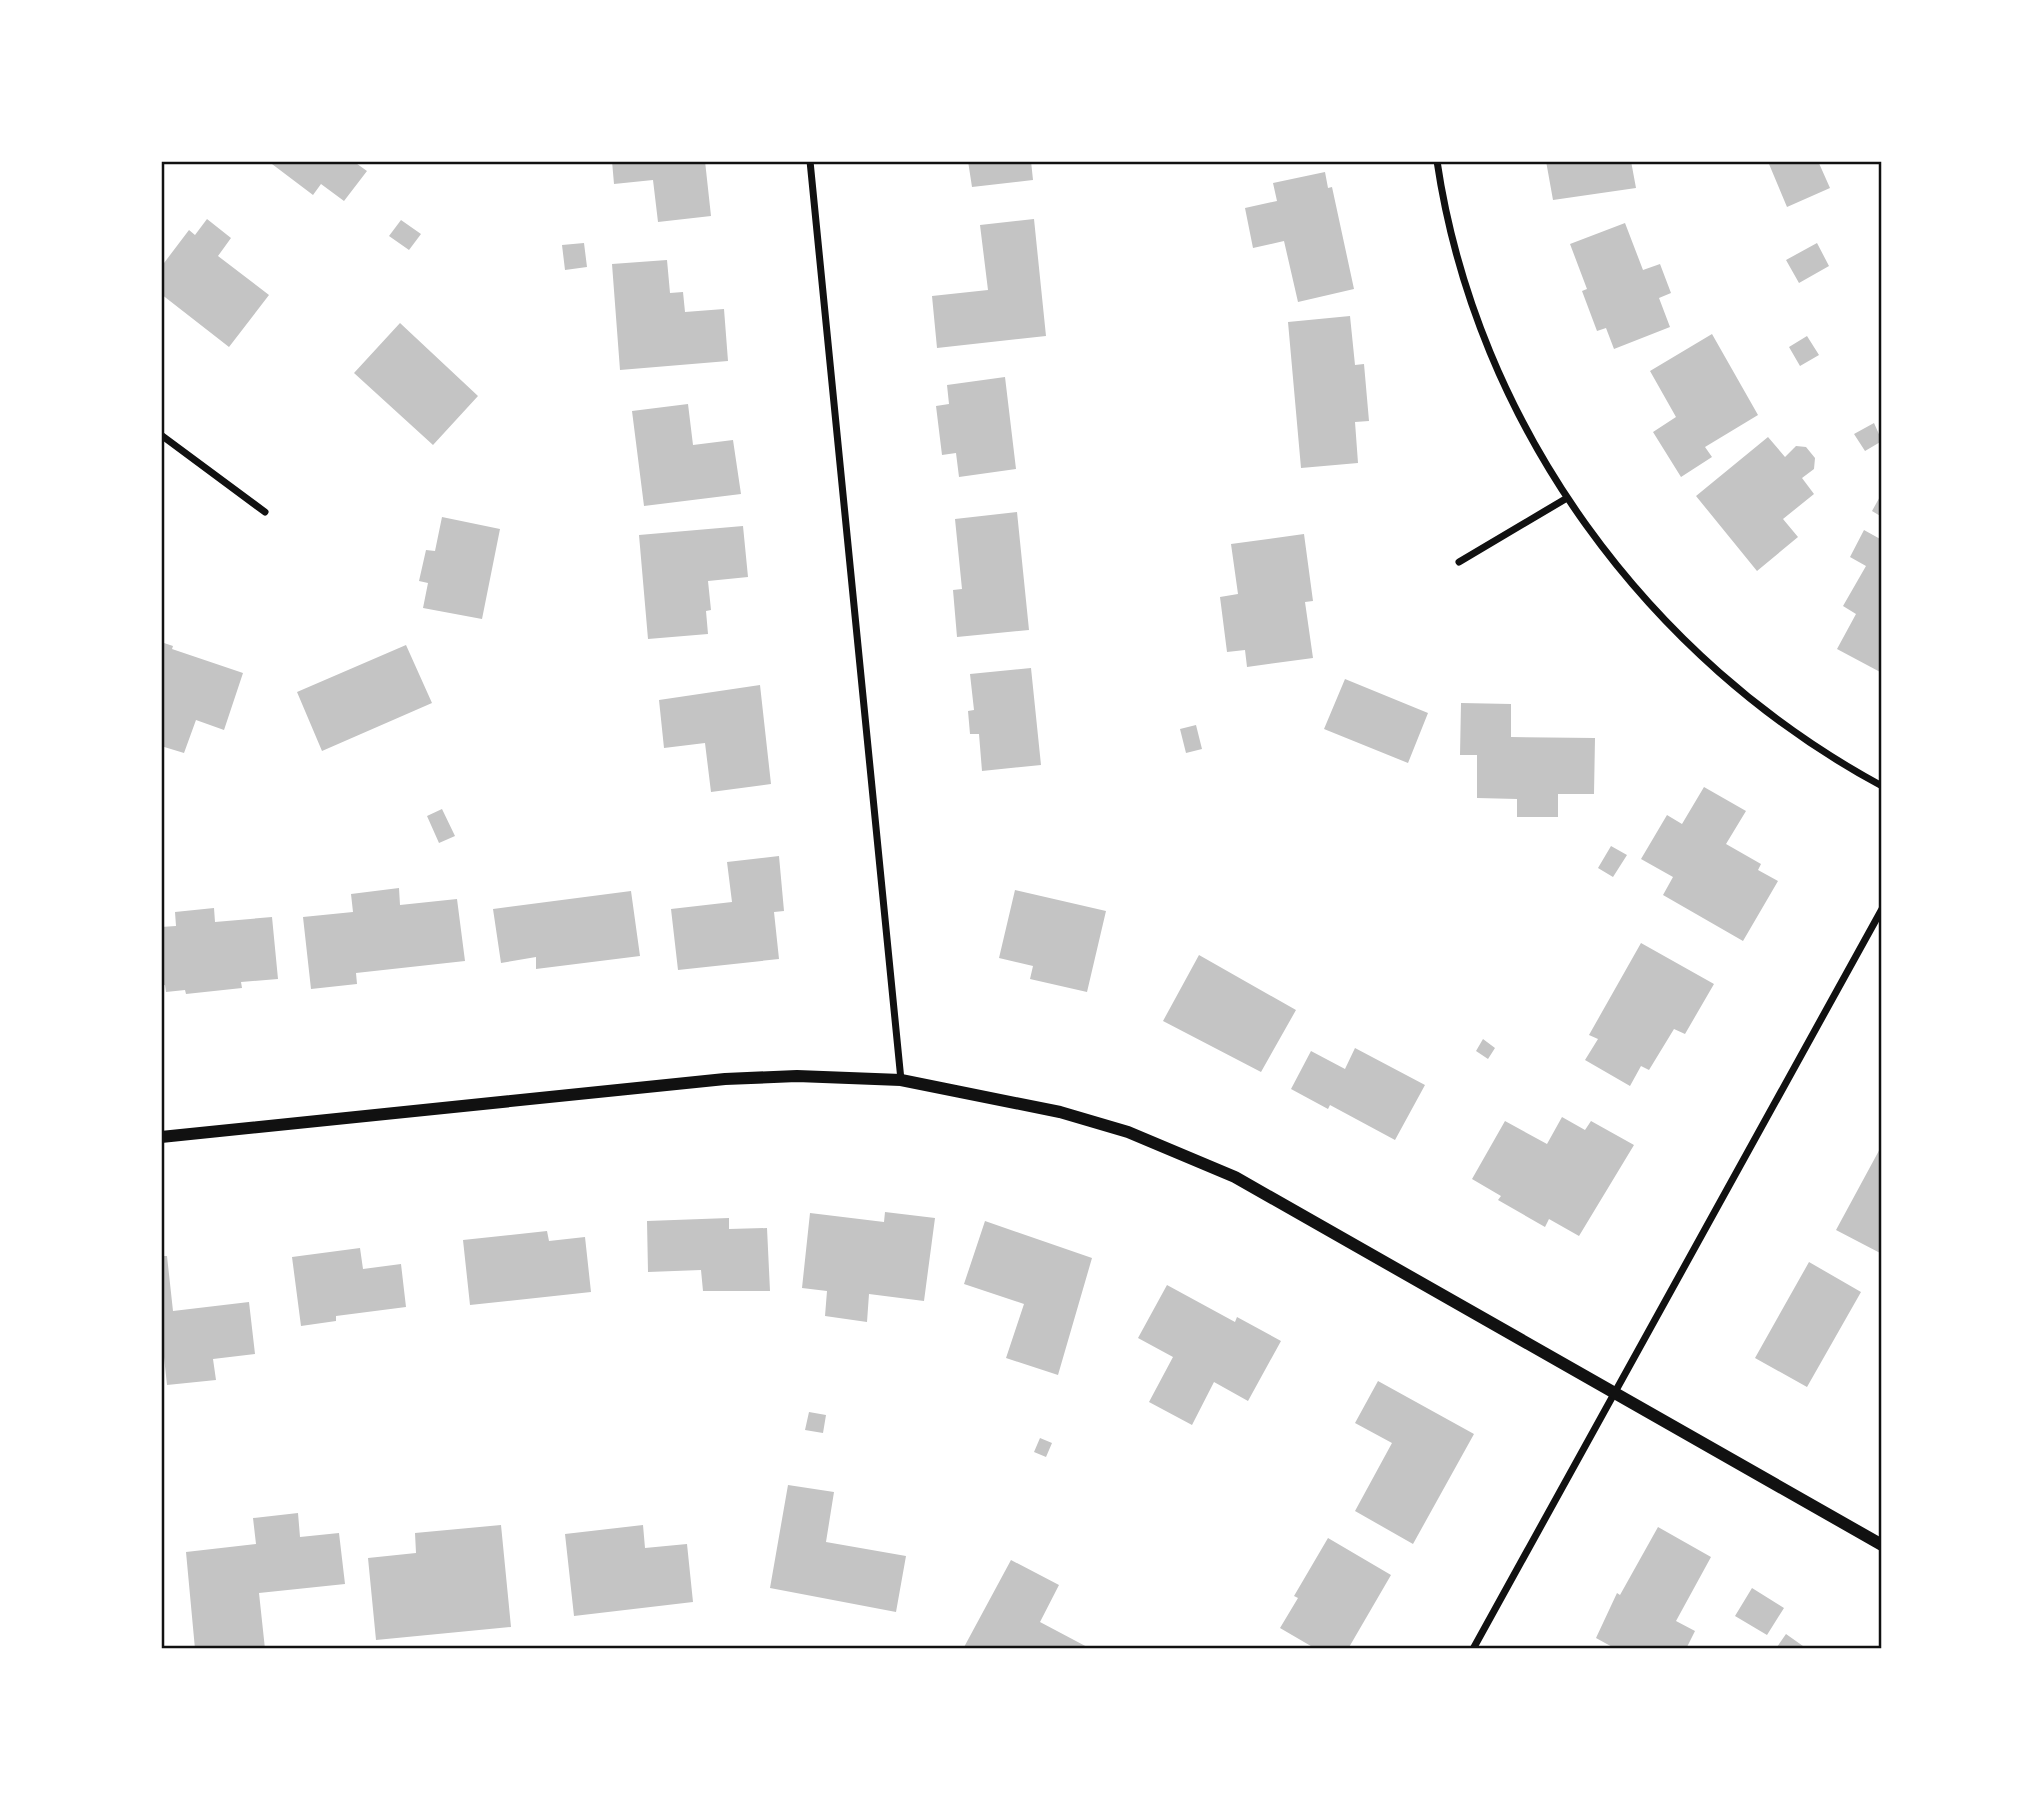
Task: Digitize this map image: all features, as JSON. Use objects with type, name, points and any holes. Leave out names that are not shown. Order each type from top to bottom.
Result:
[{"type":"street","points":[[810,161],[901,1080]]},
{"type":"street","points":[[1437,161],[1453,244],[1473,312],[1494,365],[1567,498],[1612,562],[1685,642],[1778,719],[1847,767],[1882,786]]},
{"type":"street","points":[[161,435],[265,512]]},
{"type":"street","points":[[1460,562],[1567,498]]},
{"type":"street","points":[[1474,1649],[1882,909]]},
{"type":"street","points":[[161,1137],[725,1079],[797,1076],[901,1080],[1060,1112],[1128,1132],[1235,1177],[1882,1545]]},
{"type":"building","points":[[268,161],[353,161],[367,171],[344,201],[321,184],[313,195]]},
{"type":"building","points":[[612,161],[705,161],[711,216],[658,222],[653,180],[614,184]]},
{"type":"building","points":[[968,161],[1031,161],[1033,180],[972,187]]},
{"type":"building","points":[[1546,161],[1631,161],[1636,188],[1553,200]]},
{"type":"building","points":[[1776,161],[1818,161],[1830,188],[1787,207],[1769,164]]},
{"type":"building","points":[[1325,172],[1328,188],[1332,187],[1354,289],[1298,302],[1284,241],[1253,248],[1245,208],[1277,201],[1273,183]]},
{"type":"building","points":[[207,219],[231,238],[218,256],[269,295],[229,347],[161,294],[161,267],[189,230],[195,235]]},
{"type":"building","points":[[1034,219],[1046,336],[937,348],[932,296],[988,290],[980,225]]},
{"type":"building","points":[[401,220],[421,234],[409,250],[389,236]]},
{"type":"building","points":[[1625,223],[1643,270],[1660,264],[1671,293],[1659,298],[1670,327],[1614,349],[1606,328],[1597,331],[1582,291],[1587,289],[1570,244]]},
{"type":"building","points":[[584,243],[587,267],[565,270],[562,245]]},
{"type":"building","points":[[1817,243],[1829,266],[1799,283],[1786,260]]},
{"type":"building","points":[[667,260],[670,293],[683,292],[685,312],[724,309],[728,361],[620,370],[612,264]]},
{"type":"building","points":[[1350,316],[1355,365],[1364,364],[1369,421],[1355,422],[1358,463],[1301,468],[1288,322]]},
{"type":"building","points":[[400,323],[478,396],[433,445],[354,373]]},
{"type":"building","points":[[1712,334],[1758,415],[1705,447],[1712,457],[1681,477],[1653,432],[1676,417],[1650,371]]},
{"type":"building","points":[[1807,336],[1819,355],[1800,366],[1789,347]]},
{"type":"building","points":[[1005,377],[1016,469],[959,477],[956,453],[942,455],[936,406],[949,404],[947,385]]},
{"type":"building","points":[[688,404],[693,445],[733,440],[741,494],[644,506],[632,411]]},
{"type":"building","points":[[1874,423],[1882,441],[1865,451],[1854,434]]},
{"type":"building","points":[[1768,437],[1785,457],[1796,446],[1806,447],[1815,458],[1814,469],[1802,478],[1814,494],[1783,519],[1798,537],[1757,571],[1696,496]]},
{"type":"building","points":[[1882,493],[1882,517],[1872,511]]},
{"type":"building","points":[[1017,512],[1029,630],[957,637],[953,590],[962,589],[955,519]]},
{"type":"building","points":[[442,517],[500,529],[482,619],[423,608],[428,583],[419,581],[426,550],[435,551]]},
{"type":"building","points":[[743,526],[748,577],[708,581],[711,610],[706,611],[708,634],[648,639],[639,535]]},
{"type":"building","points":[[1864,530],[1882,540],[1882,673],[1837,649],[1856,614],[1843,606],[1866,566],[1850,557]]},
{"type":"building","points":[[1304,534],[1313,601],[1305,602],[1313,658],[1247,667],[1245,650],[1227,652],[1220,597],[1238,594],[1231,544]]},
{"type":"building","points":[[161,642],[173,646],[172,649],[243,673],[224,730],[196,720],[184,753],[161,746]]},
{"type":"building","points":[[406,645],[432,703],[322,751],[297,692]]},
{"type":"building","points":[[1031,668],[1041,765],[982,771],[979,734],[970,734],[968,711],[974,710],[970,674]]},
{"type":"building","points":[[1345,679],[1428,713],[1408,763],[1324,729]]},
{"type":"building","points":[[760,685],[771,784],[711,792],[705,743],[664,748],[659,700]]},
{"type":"building","points":[[1461,703],[1511,704],[1511,737],[1595,738],[1594,794],[1558,794],[1558,817],[1517,817],[1517,799],[1477,798],[1477,755],[1460,755]]},
{"type":"building","points":[[1196,725],[1202,749],[1186,753],[1180,729]]},
{"type":"building","points":[[1704,787],[1746,811],[1726,844],[1761,864],[1758,870],[1778,881],[1743,941],[1663,895],[1673,877],[1641,859],[1667,815],[1682,824]]},
{"type":"building","points":[[442,809],[455,836],[439,843],[427,816]]},
{"type":"building","points":[[1611,846],[1627,855],[1613,877],[1598,868]]},
{"type":"building","points":[[779,856],[784,911],[774,912],[779,959],[678,970],[671,909],[732,902],[727,862]]},
{"type":"building","points":[[399,888],[400,905],[457,899],[465,961],[356,973],[357,984],[311,989],[303,917],[353,912],[351,894]]},
{"type":"building","points":[[1015,890],[1106,911],[1087,992],[1030,979],[1033,966],[999,958]]},
{"type":"building","points":[[631,891],[640,956],[536,969],[536,957],[501,963],[493,909]]},
{"type":"building","points":[[214,908],[215,922],[272,917],[278,979],[241,982],[242,988],[186,994],[185,990],[166,992],[165,985],[161,986],[161,927],[176,926],[175,912]]},
{"type":"building","points":[[1641,943],[1714,984],[1685,1034],[1674,1029],[1649,1070],[1641,1066],[1630,1086],[1585,1060],[1598,1039],[1589,1035]]},
{"type":"building","points":[[1199,955],[1296,1010],[1261,1072],[1163,1021]]},
{"type":"building","points":[[1483,1039],[1495,1048],[1488,1059],[1476,1051]]},
{"type":"building","points":[[1355,1048],[1425,1085],[1395,1140],[1330,1105],[1328,1109],[1291,1089],[1311,1051],[1345,1069]]},
{"type":"building","points":[[1562,1117],[1585,1130],[1591,1121],[1634,1145],[1579,1236],[1549,1219],[1545,1227],[1498,1200],[1501,1196],[1472,1179],[1505,1121],[1547,1144]]},
{"type":"building","points":[[1882,1145],[1882,1254],[1836,1230]]},
{"type":"building","points":[[885,1212],[935,1218],[924,1301],[869,1294],[867,1322],[825,1316],[827,1291],[802,1288],[810,1213],[884,1222]]},
{"type":"building","points":[[729,1218],[729,1229],[767,1228],[770,1291],[703,1291],[701,1270],[648,1272],[647,1221]]},
{"type":"building","points":[[985,1221],[1092,1258],[1058,1375],[1006,1358],[1024,1304],[964,1284]]},
{"type":"building","points":[[547,1231],[549,1241],[585,1237],[591,1292],[470,1305],[463,1240]]},
{"type":"building","points":[[360,1248],[363,1269],[401,1264],[406,1307],[336,1316],[336,1321],[301,1326],[292,1257]]},
{"type":"building","points":[[161,1256],[167,1256],[173,1311],[249,1302],[255,1354],[213,1359],[216,1380],[167,1385],[164,1357],[161,1357]]},
{"type":"building","points":[[1809,1262],[1861,1292],[1807,1387],[1755,1358]]},
{"type":"building","points":[[1167,1285],[1235,1322],[1237,1317],[1281,1341],[1248,1401],[1214,1382],[1192,1425],[1149,1402],[1173,1357],[1138,1338]]},
{"type":"building","points":[[1378,1381],[1474,1434],[1413,1544],[1355,1511],[1392,1443],[1355,1423]]},
{"type":"building","points":[[809,1412],[826,1415],[823,1433],[805,1430]]},
{"type":"building","points":[[1040,1438],[1052,1443],[1046,1457],[1034,1452]]},
{"type":"building","points":[[788,1485],[834,1492],[826,1542],[906,1556],[896,1612],[770,1588]]},
{"type":"building","points":[[298,1513],[300,1537],[339,1533],[345,1584],[259,1593],[265,1649],[195,1649],[186,1552],[256,1544],[253,1518]]},
{"type":"building","points":[[501,1525],[511,1627],[376,1640],[368,1558],[416,1553],[415,1533]]},
{"type":"building","points":[[643,1525],[645,1548],[687,1544],[693,1602],[574,1616],[565,1534]]},
{"type":"building","points":[[1658,1527],[1711,1557],[1676,1621],[1695,1631],[1686,1649],[1616,1649],[1596,1638],[1617,1593],[1620,1595]]},
{"type":"building","points":[[1328,1538],[1391,1575],[1348,1649],[1316,1649],[1280,1628],[1298,1598],[1294,1596]]},
{"type":"building","points":[[1011,1560],[1059,1585],[1040,1622],[1091,1649],[963,1649]]},
{"type":"building","points":[[1752,1588],[1784,1608],[1767,1635],[1735,1616]]},
{"type":"building","points":[[1786,1634],[1803,1646],[1800,1649],[1777,1647]]}]
